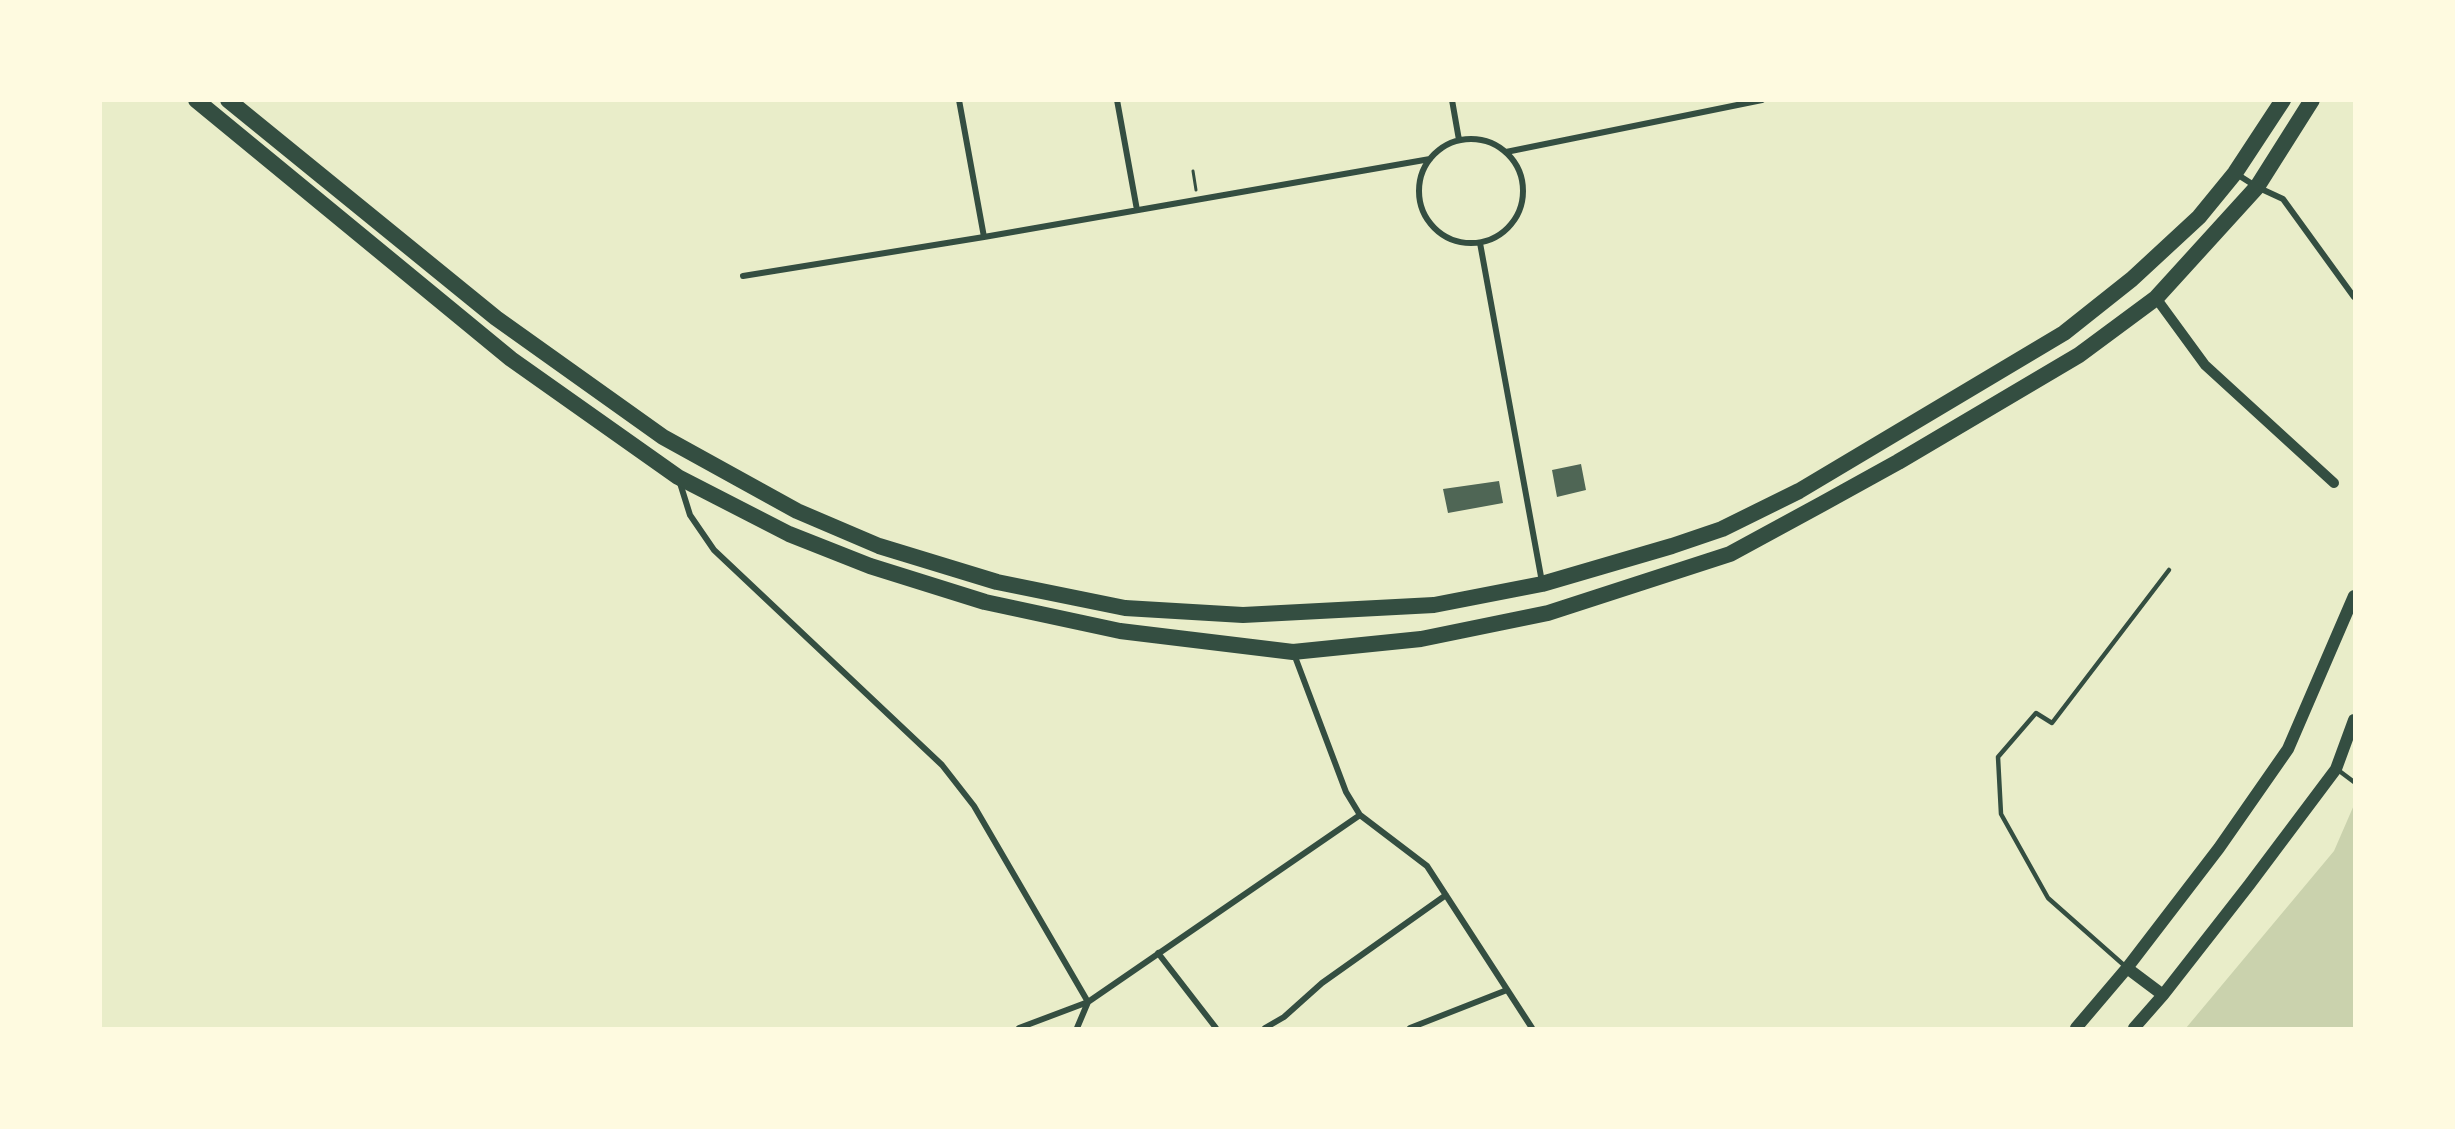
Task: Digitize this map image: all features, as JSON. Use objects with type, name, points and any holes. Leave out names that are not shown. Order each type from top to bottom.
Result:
[{"type":"highway","points":[[196,100],[512,359],[678,477],[789,534],[870,566],[985,602],[1120,631],[1293,652],[1421,639],[1548,613],[1730,554],[1898,462],[2079,355],[2156,298],[2257,187],[2312,100]]},
{"type":"highway","points":[[228,100],[496,318],[663,437],[797,511],[879,546],[997,582],[1125,608],[1243,615],[1434,604],[1542,584],[1672,546],[1722,528],[1799,491],[2064,333],[2132,279],[2191,225],[2235,173],[2283,100]]},
{"type":"highway","points":[[1542,584],[1548,613]]},
{"type":"highway","points":[[1181,638],[1184,612]]},
{"type":"main road","points":[[2084,1029],[2127,968],[2219,848],[2288,749],[2355,596]]},
{"type":"main road","points":[[2134,1029],[2163,996],[2336,769],[2355,720]]},
{"type":"main road","points":[[2127,968],[2163,996]]},
{"type":"main road","points":[[2076,1029],[2127,968]]},
{"type":"street","points":[[959,100],[984,237]]},
{"type":"street","points":[[1117,100],[1137,210]]},
{"type":"street","points":[[1452,100],[1459,140]]},
{"type":"street","points":[[1506,152],[1762,100]]},
{"type":"street","points":[[1476,139],[1492,143],[1506,152],[1517,165],[1523,181],[1524,198],[1519,214],[1496,238],[1480,243],[1462,243],[1444,236],[1431,225],[1422,210],[1418,192],[1421,174],[1430,159],[1443,147],[1459,140],[1476,139]]},
{"type":"street","points":[[743,276],[984,237],[1430,159]]},
{"type":"street","points":[[2235,173],[2257,187],[2283,199],[2355,297]]},
{"type":"street","points":[[1480,243],[1542,584]]},
{"type":"street","points":[[2156,298],[2205,365],[2334,483]]},
{"type":"street","points":[[678,477],[690,515],[714,550],[942,765],[974,806],[1089,1002]]},
{"type":"street","points":[[1293,652],[1346,792],[1359,815],[1427,866],[1532,1029]]},
{"type":"street","points":[[1019,1029],[1089,1002],[1359,815]]},
{"type":"street","points":[[1265,1029],[1284,1017],[1322,983],[1446,895]]},
{"type":"street","points":[[1158,953],[1216,1029]]},
{"type":"street","points":[[1410,1029],[1507,990]]},
{"type":"street","points":[[1077,1029],[1089,1002]]},
{"type":"lane","points":[[2127,968],[2048,898],[2001,814],[1998,757],[2036,712],[2052,723],[2169,570]]},
{"type":"lane","points":[[2336,769],[2355,782]]},
{"type":"path","points":[[1193,171],[1198,199]]},
{"type":"green space","points":[[2354,805],[2354,1028],[2186,1028],[2334,851]]},
{"type":"building","points":[[1581,464],[1586,490],[1557,497],[1552,470]]},
{"type":"building","points":[[1499,481],[1503,503],[1448,513],[1443,489]]}]
